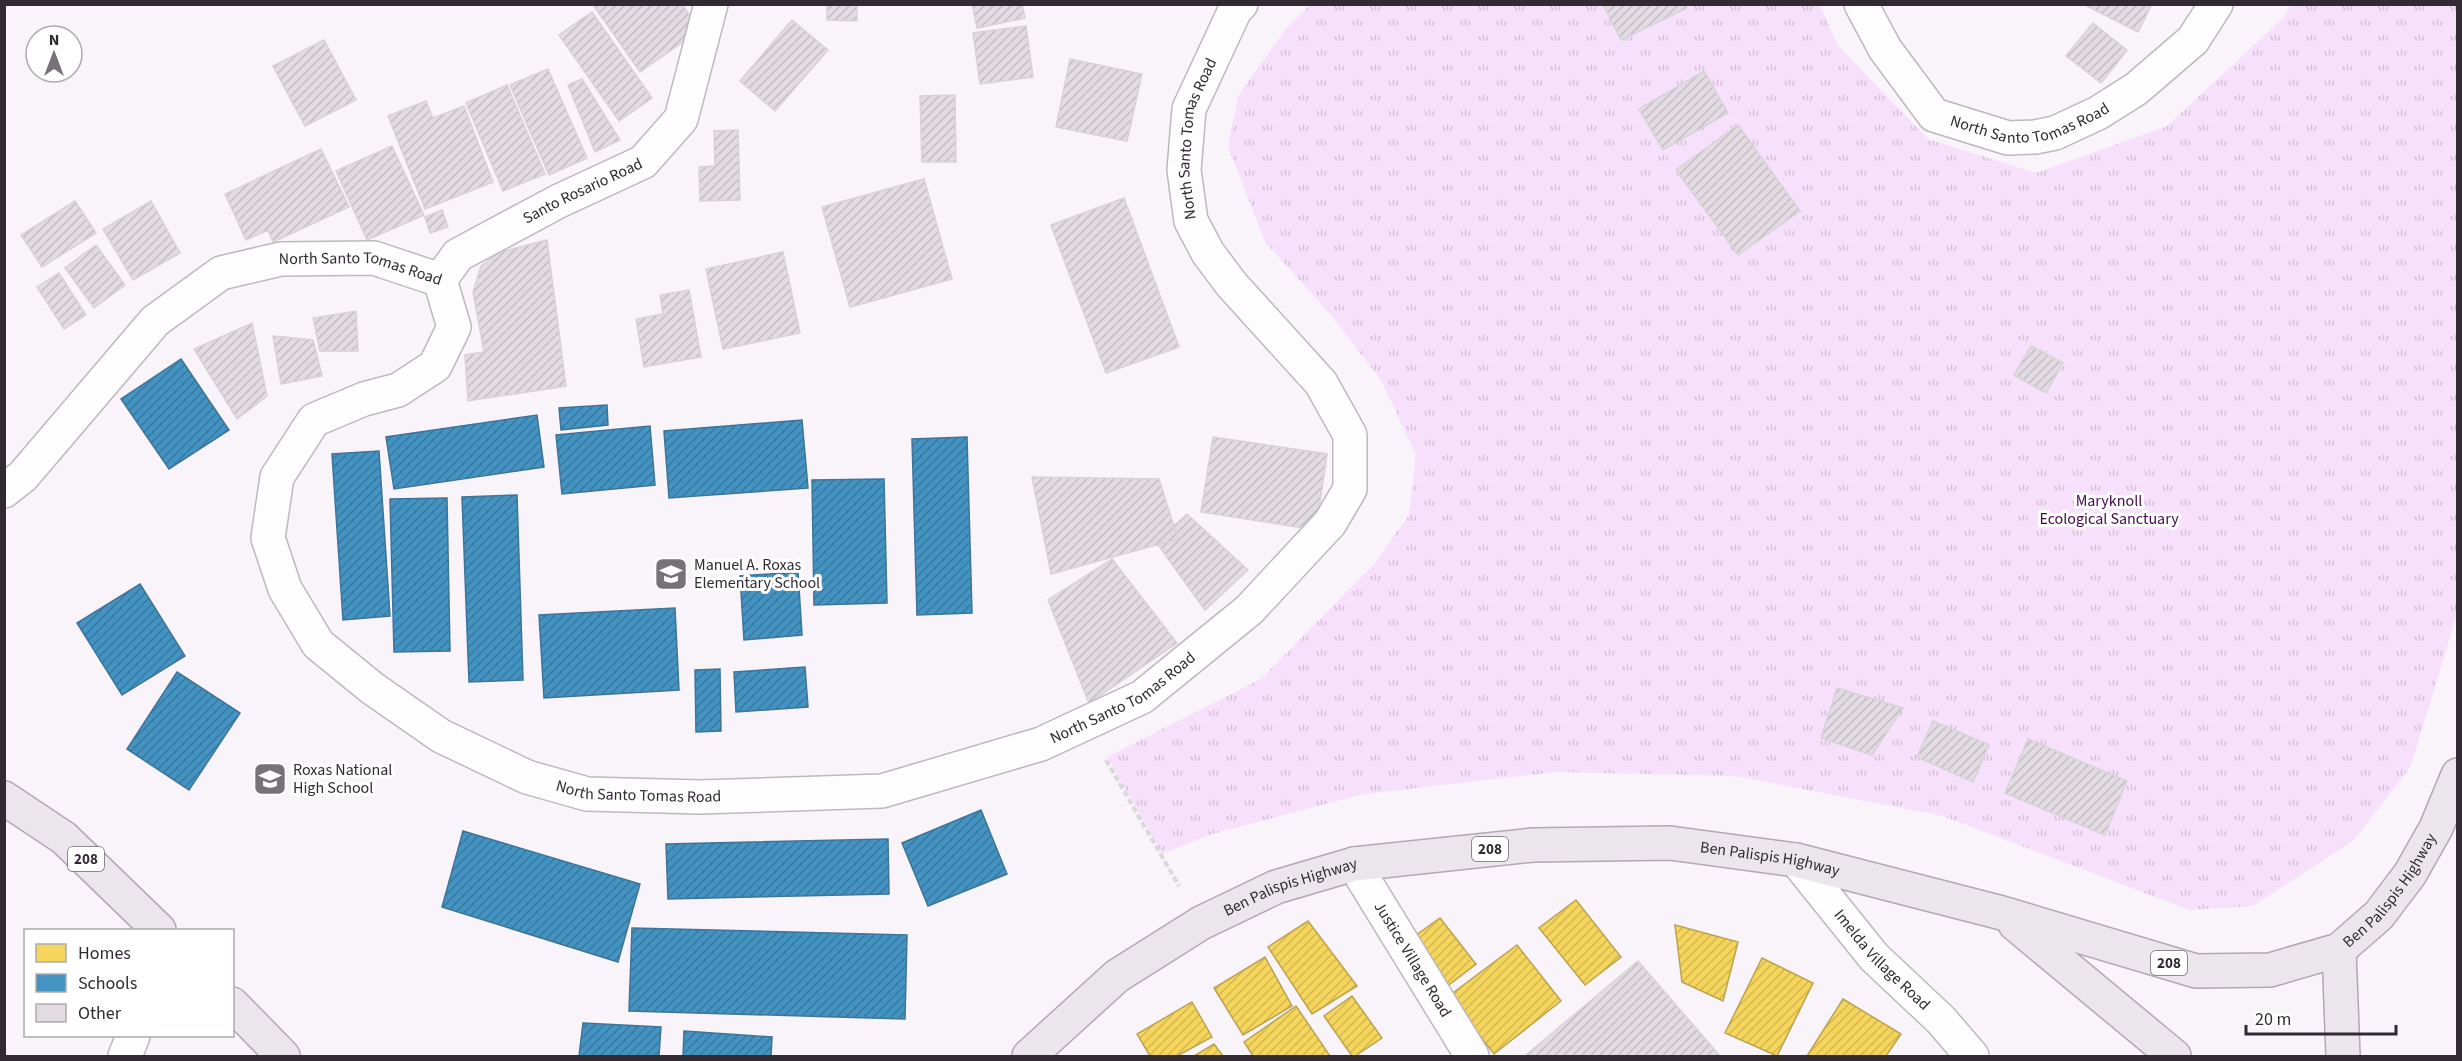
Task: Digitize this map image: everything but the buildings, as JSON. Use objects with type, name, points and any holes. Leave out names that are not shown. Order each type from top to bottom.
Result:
[{"type":"main road","name":"Ben Palispis Highway","points":[[1029,1056],[1117,976],[1201,923],[1276,887],[1354,864],[1533,845],[1670,843],[1796,860],[2002,914],[2196,971],[2270,970],[2339,950],[2379,915],[2410,874],[2436,828],[2457,775]]},
{"type":"main road","name":"208","points":[[4,798],[63,838],[158,929]]},
{"type":"main road","points":[[2002,914],[2174,1056]]},
{"type":"main road","points":[[2339,950],[2343,1056]]},
{"type":"main road","points":[[234,1006],[283,1056]]},
{"type":"street","name":"Santo Rosario Road","points":[[440,280],[459,255],[559,201],[643,162],[681,119],[711,4]]},
{"type":"street","name":"North Santo Tomas Road","points":[[4,491],[23,476],[155,321],[220,273],[281,260],[374,258],[440,280],[454,327],[435,366],[398,390],[364,399],[314,420],[277,477],[268,538],[285,589],[318,644],[372,688],[441,736],[526,777],[587,794],[700,797],[882,791],[1041,744],[1142,697],[1249,610],[1330,523],[1350,489],[1350,435],[1321,383],[1232,285],[1208,253],[1191,221],[1184,170],[1189,109],[1235,10],[1241,4]]},
{"type":"street","name":"North Santo Tomas Road","points":[[1861,4],[1885,49],[1934,115],[2008,138],[2035,137],[2055,133],[2098,112],[2136,89],[2193,39],[2216,4]]},
{"type":"street","name":"Imelda Village Road","points":[[1796,860],[1874,957],[1941,1020],[1972,1056]]},
{"type":"street","name":"Justice Village Road","points":[[1354,864],[1471,1056]]},
{"type":"street","points":[[125,1056],[132,1037]]},
{"type":"path","points":[[1084,723],[1201,923]]},
{"type":"green space","name":"Maryknoll Ecological Sanctuary","points":[[1310,5],[1820,5],[1838,45],[1928,139],[2036,173],[2167,126],[2285,16],[2291,5],[2457,5],[2458,611],[2411,766],[2354,840],[2253,906],[2189,910],[1943,816],[1735,776],[1557,772],[1364,794],[1209,835],[1162,854],[1107,757],[1261,679],[1374,564],[1409,515],[1416,455],[1382,382],[1331,315],[1265,242],[1228,147],[1238,96],[1285,30]]},
{"type":"place","name":"Manuel A. Roxas Elementary School","points":[[671,574]]},
{"type":"place","name":"Roxas National High School","points":[[270,779]]}]
